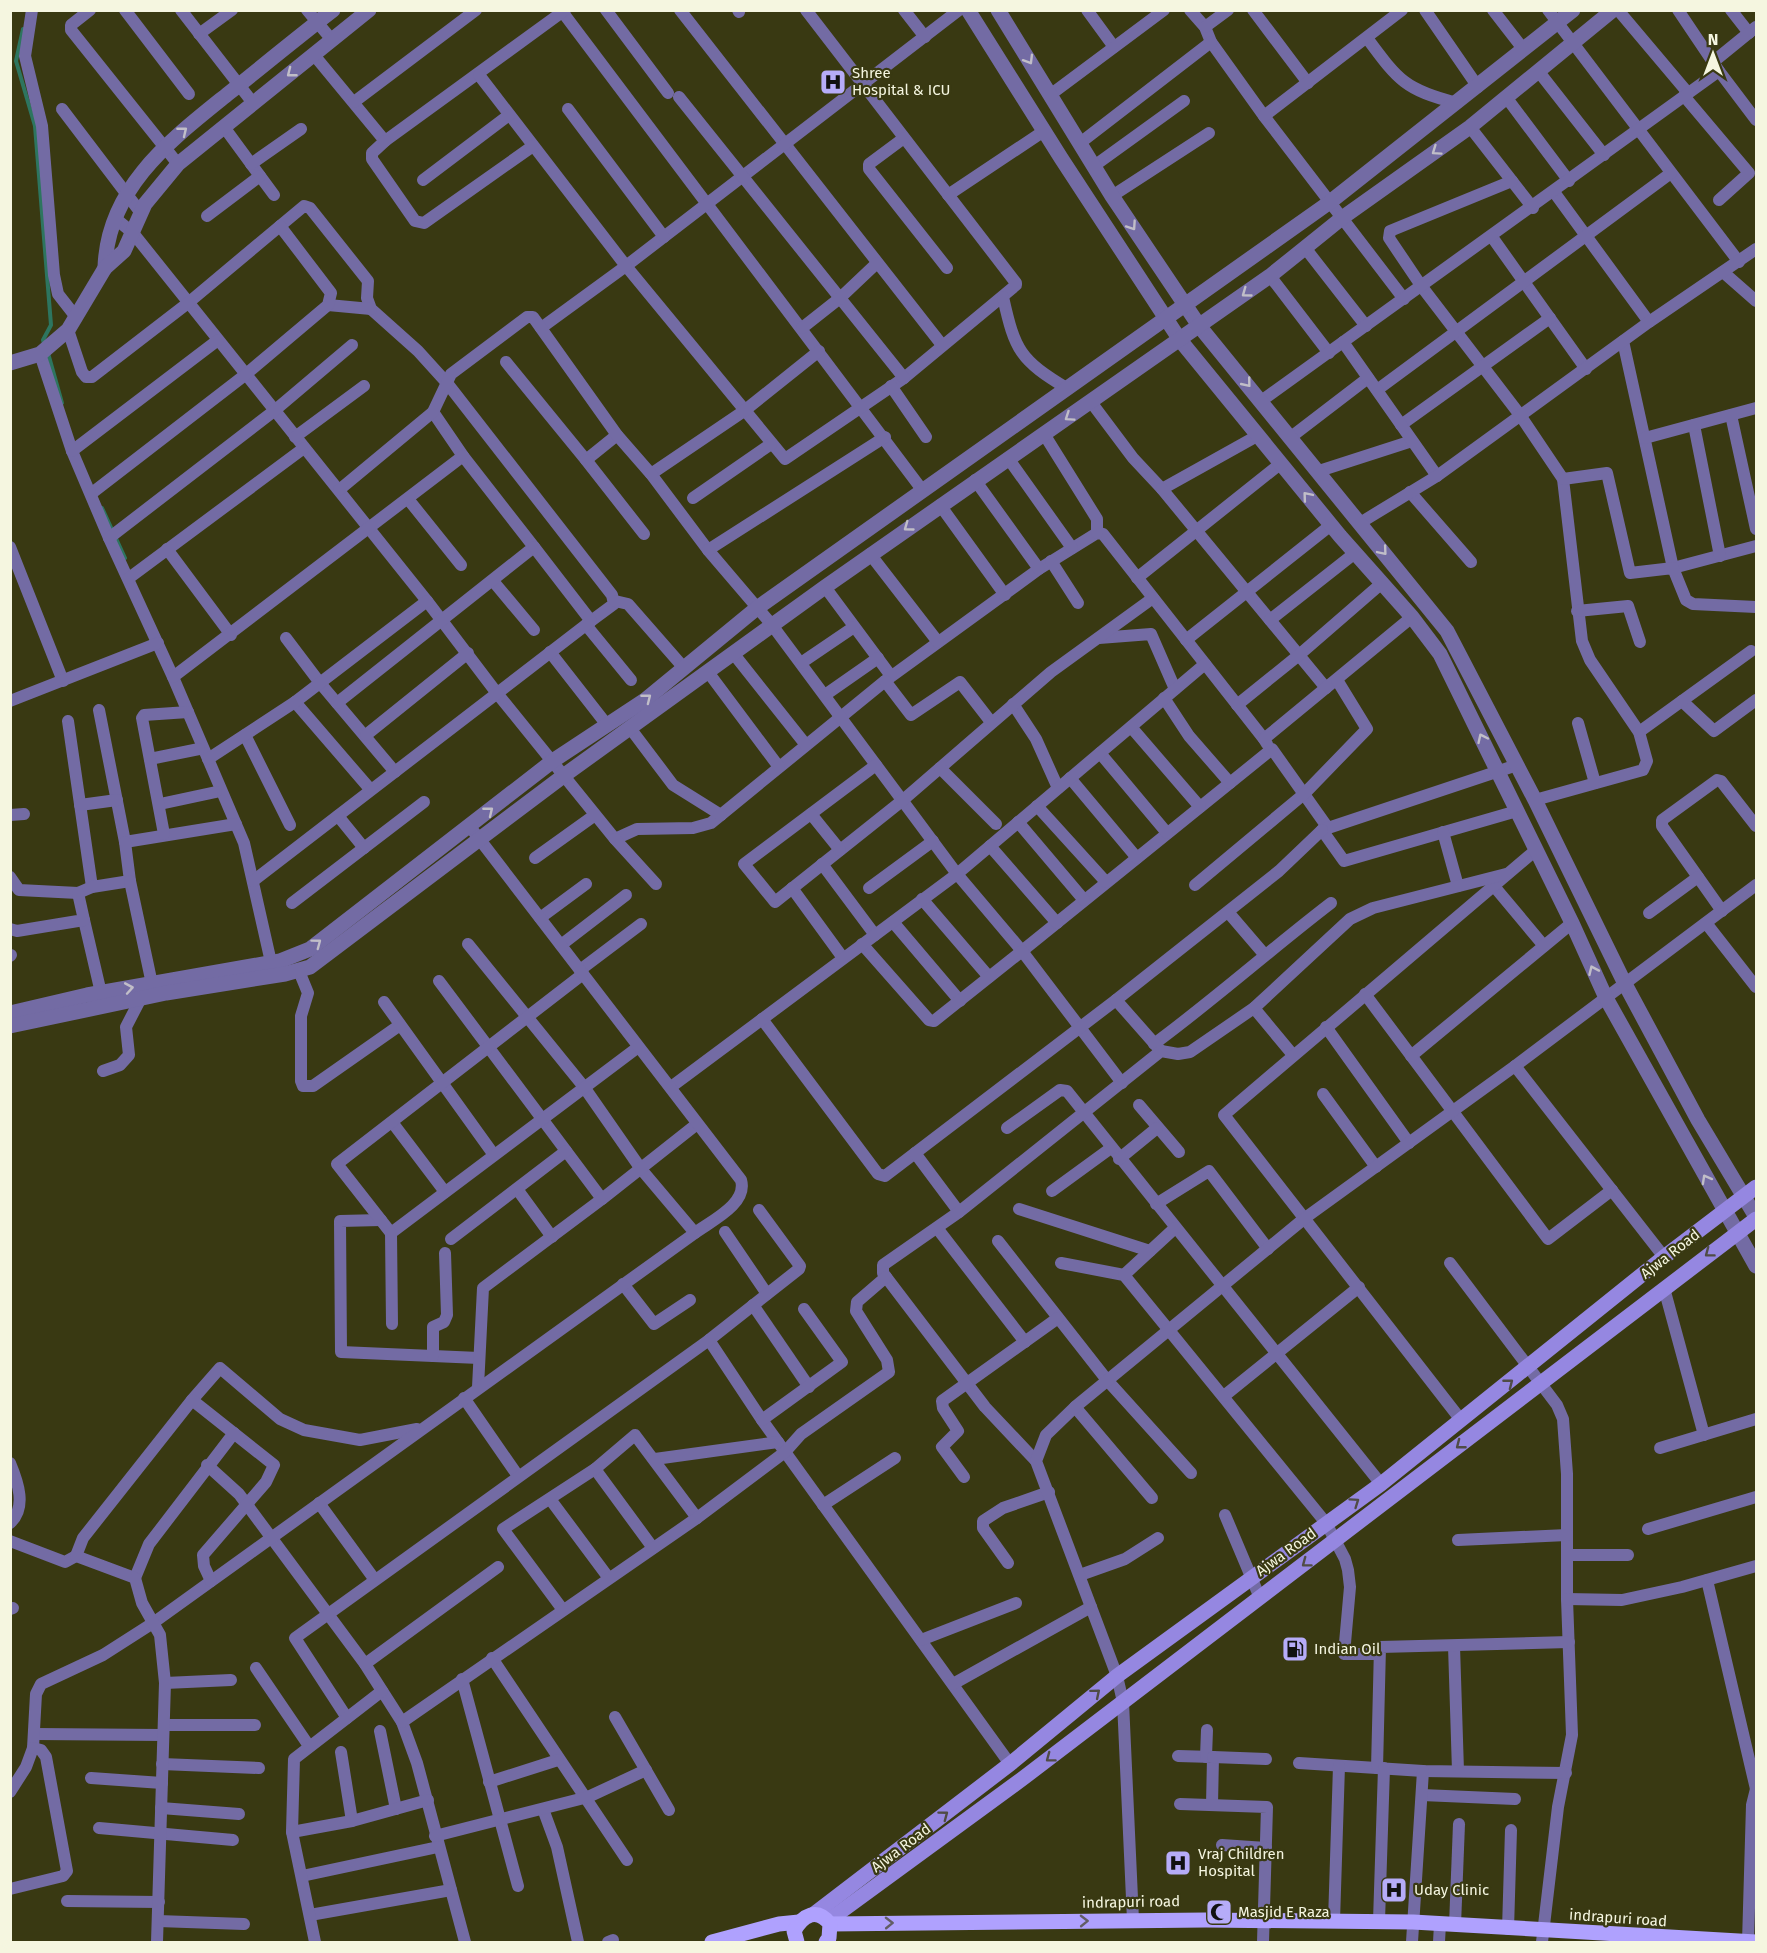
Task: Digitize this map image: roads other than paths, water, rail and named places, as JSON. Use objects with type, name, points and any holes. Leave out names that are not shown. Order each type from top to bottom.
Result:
[{"type":"main road","name":"Ajwa Road","points":[[824,1919],[1117,1676],[1381,1484],[1664,1257],[1756,1187]]},
{"type":"main road","name":"Ajwa Road","points":[[824,1919],[1123,1702],[1756,1218]]},
{"type":"main road","points":[[797,1942],[794,1930],[804,1916],[824,1919],[829,1938],[826,1942]]},
{"type":"main road","name":"indrapuri road","points":[[824,1919],[1413,1922],[1508,1929],[1542,1937],[1756,1942]]},
{"type":"main road","points":[[712,1942],[779,1924],[799,1922]]},
{"type":"street","points":[[32,10],[25,56],[42,126],[54,275],[82,372],[86,377],[92,377],[188,303],[304,206],[310,208],[368,281],[367,298],[371,309],[418,351],[447,383],[615,601],[628,604],[684,668]]},
{"type":"street","points":[[90,10],[71,25],[71,30],[178,164]]},
{"type":"street","points":[[125,10],[189,94]]},
{"type":"street","points":[[182,10],[253,103]]},
{"type":"street","points":[[199,34],[232,10]]},
{"type":"street","points":[[307,10],[332,40]]},
{"type":"street","points":[[105,268],[105,242],[116,219],[135,181],[163,147],[333,10]]},
{"type":"street","points":[[10,363],[42,352],[70,326],[105,268],[124,250],[145,204],[178,164],[369,10]]},
{"type":"street","points":[[354,102],[476,10]]},
{"type":"street","points":[[606,10],[904,378]]},
{"type":"street","points":[[680,10],[942,345]]},
{"type":"street","points":[[479,75],[626,266],[783,459],[786,459],[863,409],[904,378],[1014,288],[1016,283],[806,10]]},
{"type":"street","points":[[904,10],[925,37]]},
{"type":"street","points":[[541,328],[863,86],[959,10]]},
{"type":"street","points":[[968,10],[1180,340],[1330,525],[1413,617],[1452,674],[1606,998],[1756,1266]]},
{"type":"street","points":[[998,10],[1112,196],[1200,327],[1447,631],[1535,800],[1625,984],[1756,1218]]},
{"type":"street","points":[[1087,10],[1114,47]]},
{"type":"street","points":[[1050,95],[1164,10]]},
{"type":"street","points":[[1190,10],[1205,27],[1211,42],[1264,116],[1404,300]]},
{"type":"street","points":[[1205,27],[1228,10]]},
{"type":"street","points":[[1253,10],[1308,83]]},
{"type":"street","points":[[1264,116],[1402,10]]},
{"type":"street","points":[[1425,10],[1478,87]]},
{"type":"street","points":[[1493,10],[1524,50]]},
{"type":"street","points":[[10,1026],[100,993],[272,969],[299,971],[310,967],[474,833],[554,760],[645,700],[757,608],[1330,202],[1524,50],[1553,17],[1573,10]]},
{"type":"street","points":[[10,1013],[141,998],[272,969],[310,949],[474,833],[566,774],[975,480],[1200,327],[1301,253],[1342,218],[1470,126],[1613,10]]},
{"type":"street","points":[[1618,10],[1749,173],[1719,200]]},
{"type":"street","points":[[1678,10],[1756,120]]},
{"type":"street","points":[[1261,401],[1533,208],[1686,94],[1753,30],[1731,10]]},
{"type":"street","points":[[533,146],[424,223],[415,220],[372,159],[372,153],[385,141],[479,75],[563,11],[885,437],[923,491]]},
{"type":"street","points":[[1553,17],[1739,262]]},
{"type":"street","points":[[1367,38],[1402,82],[1429,96],[1457,103]]},
{"type":"street","points":[[1080,143],[1211,42]]},
{"type":"street","points":[[314,55],[385,141]]},
{"type":"street","points":[[1539,72],[1604,155]]},
{"type":"street","points":[[1506,97],[1569,181]]},
{"type":"street","points":[[1094,166],[1184,101]]},
{"type":"street","points":[[62,109],[141,213]]},
{"type":"street","points":[[568,109],[664,237]]},
{"type":"street","points":[[423,180],[509,115]]},
{"type":"street","points":[[1470,126],[1533,208]]},
{"type":"street","points":[[224,127],[274,195]]},
{"type":"street","points":[[251,164],[301,129]]},
{"type":"street","points":[[948,195],[1044,131]]},
{"type":"street","points":[[1112,196],[1209,134]]},
{"type":"street","points":[[903,138],[869,164],[869,169],[947,268]]},
{"type":"street","points":[[1377,390],[1671,173]]},
{"type":"street","points":[[207,216],[260,176]]},
{"type":"street","points":[[1512,180],[1390,231],[1390,241],[1422,287],[1520,415],[1563,479],[1582,641],[1590,660],[1639,732],[1646,766],[1535,800]]},
{"type":"street","points":[[1554,192],[1649,322]]},
{"type":"street","points":[[116,219],[133,233],[428,601],[496,692],[566,774],[595,815],[656,884]]},
{"type":"street","points":[[92,493],[245,375],[328,304],[332,297],[329,288],[279,226]]},
{"type":"street","points":[[1492,237],[1586,369]]},
{"type":"street","points":[[1280,238],[1301,253],[1365,326]]},
{"type":"street","points":[[1360,523],[1437,476],[1649,322],[1756,249]]},
{"type":"street","points":[[802,328],[840,298],[877,263]]},
{"type":"street","points":[[1723,272],[1756,301]]},
{"type":"street","points":[[1270,276],[1329,353]]},
{"type":"street","points":[[1003,297],[1012,336],[1024,357],[1035,369],[1068,389]]},
{"type":"street","points":[[328,304],[371,309]]},
{"type":"street","points":[[339,490],[433,412],[452,374],[527,317],[533,317],[617,435],[651,474],[708,550],[772,625],[957,874],[1022,951],[1122,1083]]},
{"type":"street","points":[[1401,425],[1550,318]]},
{"type":"street","points":[[72,451],[218,340]]},
{"type":"street","points":[[1623,341],[1673,568],[1686,600],[1693,604],[1756,607]]},
{"type":"street","points":[[1343,342],[1437,476]]},
{"type":"street","points":[[109,538],[274,411],[352,345]]},
{"type":"street","points":[[651,474],[744,411],[819,351]]},
{"type":"street","points":[[42,352],[72,451],[244,843],[272,969]]},
{"type":"street","points":[[506,362],[644,534]]},
{"type":"street","points":[[1291,437],[1368,378]]},
{"type":"street","points":[[295,437],[364,386]]},
{"type":"street","points":[[891,386],[926,437]]},
{"type":"street","points":[[1092,402],[1133,458],[1162,489],[1246,594],[1326,688]]},
{"type":"street","points":[[1645,438],[1756,408]]},
{"type":"street","points":[[433,412],[463,456],[534,547],[631,680]]},
{"type":"street","points":[[1731,415],[1756,529]]},
{"type":"street","points":[[1694,425],[1720,556]]},
{"type":"street","points":[[1044,434],[1097,519],[1097,533]]},
{"type":"street","points":[[586,459],[617,435]]},
{"type":"street","points":[[1162,489],[1257,436]]},
{"type":"street","points":[[708,550],[885,437]]},
{"type":"street","points":[[1319,471],[1412,441]]},
{"type":"street","points":[[693,498],[771,444]]},
{"type":"street","points":[[129,578],[304,448]]},
{"type":"street","points":[[173,677],[463,456]]},
{"type":"street","points":[[1008,458],[1072,548]]},
{"type":"street","points":[[1137,578],[1280,464]]},
{"type":"street","points":[[1563,479],[1607,473],[1627,570],[1636,573],[1673,568],[1756,546]]},
{"type":"street","points":[[975,480],[1039,569]]},
{"type":"street","points":[[1410,492],[1471,562]]},
{"type":"street","points":[[408,499],[461,565]]},
{"type":"street","points":[[940,505],[1005,595]]},
{"type":"street","points":[[1186,640],[1330,525]]},
{"type":"street","points":[[615,838],[651,827],[701,827],[721,815],[888,679],[1039,569],[1097,533],[1103,534],[1272,749],[1304,794],[1344,861],[1517,811]]},
{"type":"street","points":[[10,547],[63,681]]},
{"type":"street","points":[[337,703],[534,547]]},
{"type":"street","points":[[167,549],[231,635]]},
{"type":"street","points":[[1270,621],[1355,553]]},
{"type":"street","points":[[870,554],[938,642]]},
{"type":"street","points":[[1051,561],[1078,603]]},
{"type":"street","points":[[493,581],[534,630]]},
{"type":"street","points":[[1237,705],[1382,583]]},
{"type":"street","points":[[825,587],[878,658],[888,679],[911,715],[960,682],[991,722]]},
{"type":"street","points":[[876,765],[744,864],[775,902],[903,800],[1051,672],[1153,598]]},
{"type":"street","points":[[150,759],[204,754],[245,735],[295,702],[428,601]]},
{"type":"street","points":[[253,881],[615,601]]},
{"type":"street","points":[[1577,611],[1628,606],[1640,642]]},
{"type":"street","points":[[1264,739],[1413,617]]},
{"type":"street","points":[[801,663],[854,627]]},
{"type":"street","points":[[1098,638],[1151,634],[1175,689]]},
{"type":"street","points":[[286,638],[320,683],[395,772]]},
{"type":"street","points":[[10,701],[158,643]]},
{"type":"street","points":[[1639,732],[1751,651]]},
{"type":"street","points":[[550,652],[607,725]]},
{"type":"street","points":[[366,735],[468,653]]},
{"type":"street","points":[[733,653],[806,745]]},
{"type":"street","points":[[825,695],[878,658]]},
{"type":"street","points":[[671,1087],[957,874],[1205,664]]},
{"type":"street","points":[[708,672],[779,767]]},
{"type":"street","points":[[1195,885],[1304,794],[1367,729],[1337,680]]},
{"type":"street","points":[[1164,698],[1188,736],[1230,783]]},
{"type":"street","points":[[1682,701],[1714,731],[1756,700]]},
{"type":"street","points":[[295,702],[370,789]]},
{"type":"street","points":[[1013,704],[1032,731],[1058,788]]},
{"type":"street","points":[[99,710],[125,842],[130,880],[152,984]]},
{"type":"street","points":[[164,834],[143,716],[188,712]]},
{"type":"street","points":[[68,722],[92,887]]},
{"type":"street","points":[[1578,723],[1595,783]]},
{"type":"street","points":[[1131,726],[1200,807]]},
{"type":"street","points":[[630,728],[673,785],[721,815]]},
{"type":"street","points":[[245,735],[290,825]]},
{"type":"street","points":[[862,944],[929,1020],[938,1019],[1272,749]]},
{"type":"street","points":[[1100,753],[1167,833]]},
{"type":"street","points":[[762,1019],[878,1174],[885,1176],[1081,1028],[1279,871],[1325,829],[1517,765]]},
{"type":"street","points":[[940,768],[996,824]]},
{"type":"street","points":[[1070,778],[1137,858]]},
{"type":"street","points":[[1722,911],[1662,826],[1662,820],[1720,780],[1756,826]]},
{"type":"street","points":[[160,804],[216,792]]},
{"type":"street","points":[[80,805],[117,800]]},
{"type":"street","points":[[292,903],[424,802]]},
{"type":"street","points":[[1037,806],[1106,882]]},
{"type":"street","points":[[10,815],[24,814]]},
{"type":"street","points":[[811,814],[840,850]]},
{"type":"street","points":[[535,858],[595,815]]},
{"type":"street","points":[[338,816],[364,848]]},
{"type":"street","points":[[1018,822],[1084,900]]},
{"type":"street","points":[[125,842],[236,824]]},
{"type":"street","points":[[1443,832],[1458,886]]},
{"type":"street","points":[[10,1792],[26,1767],[33,1748],[36,1694],[41,1684],[103,1655],[153,1623],[735,1204],[742,1193],[742,1186],[671,1087],[637,1047],[474,833]]},
{"type":"street","points":[[869,888],[933,841]]},
{"type":"street","points":[[990,846],[1057,922]]},
{"type":"street","points":[[1461,1420],[1224,1115],[1536,850]]},
{"type":"street","points":[[822,864],[875,935]]},
{"type":"street","points":[[1116,1000],[1158,1048],[1178,1054],[1190,1052],[1254,1008],[1350,919],[1373,908],[1506,874]]},
{"type":"street","points":[[1649,913],[1698,877]]},
{"type":"street","points":[[10,878],[19,890],[78,893],[92,887],[130,880]]},
{"type":"street","points":[[540,918],[586,884]]},
{"type":"street","points":[[1493,885],[1544,946]]},
{"type":"street","points":[[1036,1461],[1046,1436],[1076,1407],[1305,1218],[1515,1066],[1756,885]]},
{"type":"street","points":[[792,888],[843,958]]},
{"type":"street","points":[[78,893],[100,993]]},
{"type":"street","points":[[561,945],[626,895]]},
{"type":"street","points":[[922,900],[989,977]]},
{"type":"street","points":[[1133,1920],[1123,1702],[1117,1676],[1049,1492],[1036,1461],[985,1407],[966,1383],[886,1277],[882,1271],[883,1265],[959,1212],[1084,1115],[1264,954],[1331,903]]},
{"type":"street","points":[[1228,912],[1264,954]]},
{"type":"street","points":[[10,929],[17,931],[84,920]]},
{"type":"street","points":[[893,922],[960,1001]]},
{"type":"street","points":[[1707,922],[1756,987]]},
{"type":"street","points":[[1411,1056],[1572,923]]},
{"type":"street","points":[[392,1324],[391,1233],[337,1164],[526,1019],[641,924]]},
{"type":"street","points":[[468,944],[526,1019],[584,1087],[641,1169],[695,1233]]},
{"type":"street","points":[[299,971],[309,993],[301,1016],[301,1081],[303,1086],[313,1086],[400,1025]]},
{"type":"street","points":[[439,981],[603,1199]]},
{"type":"street","points":[[1365,994],[1548,1239],[1612,1191]]},
{"type":"street","points":[[103,1071],[123,1063],[129,1055],[126,1027],[141,998]]},
{"type":"street","points":[[384,1002],[494,1155]]},
{"type":"street","points":[[1254,1008],[1293,1055]]},
{"type":"street","points":[[1326,1027],[1408,1143]]},
{"type":"street","points":[[391,1233],[637,1047]]},
{"type":"street","points":[[1515,1066],[1664,1257]]},
{"type":"street","points":[[1006,1128],[1060,1090],[1067,1091],[1119,1159],[1381,1484]]},
{"type":"street","points":[[1323,1094],[1376,1167]]},
{"type":"street","points":[[1139,1105],[1179,1152]]},
{"type":"street","points":[[392,1122],[445,1192]]},
{"type":"street","points":[[478,1387],[483,1288],[603,1199],[697,1124]]},
{"type":"street","points":[[1119,1159],[1157,1128]]},
{"type":"street","points":[[1052,1191],[1111,1148]]},
{"type":"street","points":[[452,1239],[567,1151]]},
{"type":"street","points":[[915,1153],[959,1212]]},
{"type":"street","points":[[1156,1204],[1209,1171],[1268,1249]]},
{"type":"street","points":[[517,1189],[552,1237]]},
{"type":"street","points":[[1019,1209],[1150,1251]]},
{"type":"street","points":[[347,1718],[296,1642],[298,1635],[709,1340],[800,1267],[759,1210]]},
{"type":"street","points":[[381,1220],[340,1221],[341,1352],[479,1358]]},
{"type":"street","points":[[937,1228],[1025,1342]]},
{"type":"street","points":[[1124,1275],[1175,1228]]},
{"type":"street","points":[[725,1232],[767,1294]]},
{"type":"street","points":[[998,1241],[1107,1380],[1191,1473]]},
{"type":"street","points":[[433,1356],[433,1326],[444,1322],[447,1315],[445,1253]]},
{"type":"street","points":[[1061,1263],[1124,1275],[1224,1396],[1326,1523],[1345,1559],[1350,1587],[1344,1654],[1378,1654]]},
{"type":"street","points":[[1450,1263],[1557,1405],[1563,1419],[1567,1474],[1567,1599],[1572,1735],[1558,1807],[1542,1937]]},
{"type":"street","points":[[402,1722],[608,1577],[697,1518],[782,1447],[889,1372],[887,1360],[856,1311],[857,1302],[886,1277]]},
{"type":"street","points":[[623,1284],[654,1324],[690,1300]]},
{"type":"street","points":[[1224,1396],[1359,1287]]},
{"type":"street","points":[[1664,1288],[1704,1435]]},
{"type":"street","points":[[753,1305],[809,1387]]},
{"type":"street","points":[[762,1420],[842,1362],[804,1309]]},
{"type":"street","points":[[964,1477],[942,1447],[958,1431],[941,1405],[942,1401],[1058,1318]]},
{"type":"street","points":[[709,1340],[762,1420],[1010,1764]]},
{"type":"street","points":[[10,1542],[65,1562],[76,1556],[83,1538],[220,1368],[279,1419],[304,1430],[360,1440],[421,1429]]},
{"type":"street","points":[[464,1398],[518,1476]]},
{"type":"street","points":[[192,1400],[274,1466],[266,1482],[203,1555],[204,1566],[212,1581]]},
{"type":"street","points":[[1076,1407],[1152,1498]]},
{"type":"street","points":[[1659,1448],[1756,1419]]},
{"type":"street","points":[[157,1942],[165,1683],[162,1646],[142,1603],[135,1578],[149,1544],[207,1465],[234,1433]]},
{"type":"street","points":[[563,1610],[503,1531],[595,1468],[635,1435],[697,1518]]},
{"type":"street","points":[[655,1459],[782,1447]]},
{"type":"street","points":[[823,1504],[895,1458]]},
{"type":"street","points":[[10,1463],[16,1477],[21,1507],[17,1517],[10,1523]]},
{"type":"street","points":[[207,1465],[239,1494],[365,1664],[402,1722],[428,1800],[436,1842],[465,1942]]},
{"type":"street","points":[[595,1468],[653,1548]]},
{"type":"street","points":[[1008,1563],[983,1528],[983,1521],[1003,1508],[1049,1492]]},
{"type":"street","points":[[1648,1529],[1756,1497]]},
{"type":"street","points":[[550,1499],[608,1577]]},
{"type":"street","points":[[319,1503],[375,1580]]},
{"type":"street","points":[[1226,1515],[1260,1598]]},
{"type":"street","points":[[1458,1540],[1567,1535]]},
{"type":"street","points":[[1080,1575],[1125,1559],[1158,1538]]},
{"type":"street","points":[[1567,1555],[1628,1555]]},
{"type":"street","points":[[76,1556],[135,1578]]},
{"type":"street","points":[[1567,1599],[1622,1599],[1707,1580],[1756,1566]]},
{"type":"street","points":[[365,1664],[498,1567]]},
{"type":"street","points":[[1707,1580],[1756,1789],[1752,1805],[1748,1942]]},
{"type":"street","points":[[921,1640],[1016,1603]]},
{"type":"street","points":[[953,1684],[1092,1607]]},
{"type":"street","points":[[1379,1922],[1381,1768],[1378,1654],[1382,1646],[1569,1642]]},
{"type":"street","points":[[1454,1646],[1458,1771]]},
{"type":"street","points":[[492,1658],[558,1760],[588,1797],[627,1860]]},
{"type":"street","points":[[256,1668],[309,1746]]},
{"type":"street","points":[[462,1679],[518,1886]]},
{"type":"street","points":[[165,1683],[231,1680]]},
{"type":"street","points":[[315,1942],[292,1832],[294,1759],[382,1691]]},
{"type":"street","points":[[615,1717],[669,1810]]},
{"type":"street","points":[[35,1734],[255,1725]]},
{"type":"street","points":[[1207,1730],[1212,1805]]},
{"type":"street","points":[[380,1731],[396,1809]]},
{"type":"street","points":[[10,1889],[63,1876],[67,1871],[46,1757],[41,1750],[33,1748]]},
{"type":"street","points":[[341,1752],[352,1821]]},
{"type":"street","points":[[1178,1756],[1266,1759]]},
{"type":"street","points":[[489,1782],[558,1760]]},
{"type":"street","points":[[1299,1763],[1423,1771],[1566,1773]]},
{"type":"street","points":[[162,1764],[259,1768]]},
{"type":"street","points":[[1334,1921],[1339,1766]]},
{"type":"street","points":[[302,1876],[436,1842],[500,1820],[588,1797],[646,1770]]},
{"type":"street","points":[[1412,1942],[1423,1771]]},
{"type":"street","points":[[91,1778],[162,1783]]},
{"type":"street","points":[[1422,1795],[1515,1799]]},
{"type":"street","points":[[292,1832],[352,1821],[428,1800]]},
{"type":"street","points":[[1180,1804],[1267,1807],[1263,1942]]},
{"type":"street","points":[[161,1808],[239,1814]]},
{"type":"street","points":[[543,1809],[557,1847],[578,1942]]},
{"type":"street","points":[[1439,1942],[1448,1924],[1460,1824]]},
{"type":"street","points":[[99,1828],[233,1840]]},
{"type":"street","points":[[1508,1929],[1511,1830]]},
{"type":"street","points":[[1222,1845],[1266,1848]]},
{"type":"street","points":[[310,1915],[451,1890]]},
{"type":"street","points":[[66,1901],[159,1902]]},
{"type":"street","points":[[158,1921],[244,1924]]},
{"type":"waterway","points":[[23,29],[16,61],[35,126],[51,325],[43,340],[45,346]]},
{"type":"waterway","points":[[48,353],[62,403]]},
{"type":"waterway","points":[[102,508],[125,558]]},
{"type":"place","name":"Shree Hospital & ICU","points":[[833,82]]},
{"type":"place","name":"Indian Oil","points":[[1295,1649]]},
{"type":"place","name":"Vraj Children Hospital","points":[[1178,1863]]},
{"type":"place","name":"Uday Clinic","points":[[1394,1890]]},
{"type":"place","name":"Masjid E Raza","points":[[1219,1912]]}]
